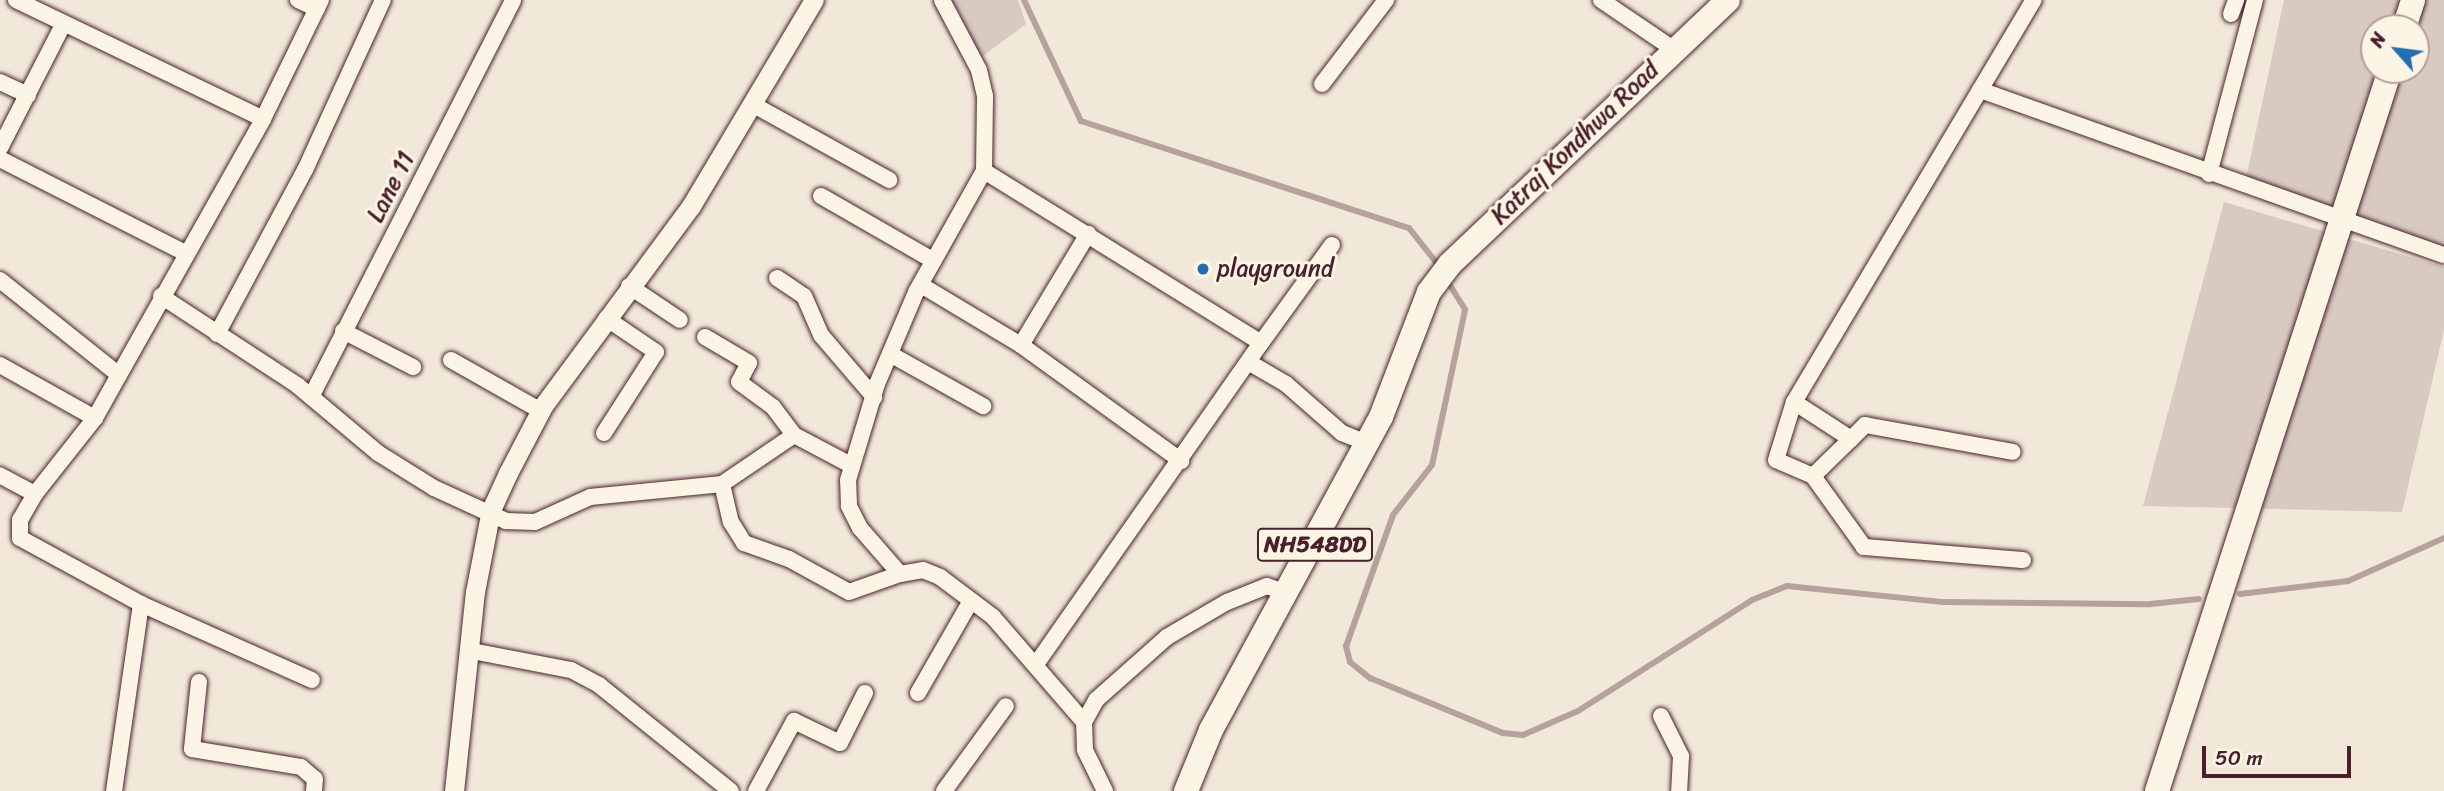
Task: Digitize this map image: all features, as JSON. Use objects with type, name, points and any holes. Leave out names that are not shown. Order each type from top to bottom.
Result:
[{"type":"highway","name":"Katraj Kondhwa Road","points":[[1367,443],[1429,292],[1450,264],[1672,49],[1728,0]]},
{"type":"highway","points":[[2157,791],[2385,84]]},
{"type":"highway","name":"NH548DD","points":[[1186,791],[1211,730],[1289,594],[1367,443]]},
{"type":"street","points":[[16,0],[263,119]]},
{"type":"street","points":[[298,0],[319,4],[263,119],[95,418],[35,494],[20,520],[20,538],[141,604],[312,680]]},
{"type":"street","points":[[218,334],[305,170],[383,0]]},
{"type":"street","name":"Lane 11","points":[[311,397],[513,0]]},
{"type":"street","points":[[454,791],[472,651],[475,592],[491,510],[541,411],[629,286],[691,206],[814,0]]},
{"type":"street","points":[[900,574],[849,506],[851,465],[890,354],[921,285],[984,171],[985,96],[979,70],[942,0]]},
{"type":"street","points":[[1322,83],[1386,0]]},
{"type":"street","points":[[1601,0],[1672,49]]},
{"type":"street","points":[[2023,561],[1864,547],[1813,477],[1776,460],[1794,402],[2034,0]]},
{"type":"street","points":[[2209,174],[2255,0]]},
{"type":"street","points":[[0,148],[64,23]]},
{"type":"street","points":[[0,82],[28,95]]},
{"type":"street","points":[[1980,90],[2341,221],[2444,255]]},
{"type":"street","points":[[752,104],[889,180]]},
{"type":"street","points":[[0,159],[186,253]]},
{"type":"street","points":[[984,171],[1261,343]]},
{"type":"street","points":[[821,196],[934,261]]},
{"type":"street","points":[[1021,345],[1088,234]]},
{"type":"street","points":[[1036,664],[1332,245]]},
{"type":"street","points":[[777,278],[804,296],[821,335],[874,397]]},
{"type":"street","points":[[0,280],[119,374]]},
{"type":"street","points":[[921,285],[1021,345],[1181,461]]},
{"type":"street","points":[[629,286],[680,320]]},
{"type":"street","points":[[162,296],[311,397],[389,460],[434,488],[491,510],[506,521],[535,522],[590,497],[722,484],[794,435]]},
{"type":"street","points":[[604,433],[656,352],[606,318]]},
{"type":"street","points":[[343,331],[413,366]]},
{"type":"street","points":[[705,337],[749,363],[739,382],[773,407],[794,435],[851,465]]},
{"type":"street","points":[[890,354],[983,406]]},
{"type":"street","points":[[451,360],[541,411]]},
{"type":"street","points":[[1250,363],[1286,384],[1342,433],[1367,443]]},
{"type":"street","points":[[0,365],[95,418]]},
{"type":"street","points":[[1794,402],[1851,439]]},
{"type":"street","points":[[1813,477],[1865,425],[2013,452]]},
{"type":"street","points":[[0,475],[35,494]]},
{"type":"street","points":[[722,484],[731,522],[744,543],[789,559],[849,592],[900,574],[923,570],[971,601],[1036,664],[1084,722]]},
{"type":"street","points":[[1105,791],[1085,750],[1084,722],[1096,700],[1167,636],[1268,586],[1289,594]]},
{"type":"street","points":[[918,693],[971,601]]},
{"type":"street","points":[[114,791],[141,604]]},
{"type":"street","points":[[472,651],[570,670],[599,685],[731,791]]},
{"type":"street","points":[[199,682],[192,749],[301,767],[315,779],[314,791]]},
{"type":"street","points":[[756,791],[794,721],[840,743],[865,693]]},
{"type":"street","points":[[944,791],[1006,706]]},
{"type":"street","points":[[1661,716],[1681,756],[1679,791]]},
{"type":"shaded area","points":[[949,0],[1018,0],[1026,24],[980,58]]},
{"type":"shaded area","points":[[2284,0],[2444,0],[2444,249],[2245,183]]},
{"type":"shaded area","points":[[2224,202],[2444,267],[2444,330],[2402,512],[2143,506]]},
{"type":"waterway","points":[[1024,0],[1081,121],[1409,228],[1439,266]]},
{"type":"waterway","points":[[1446,279],[1465,310],[1432,465],[1393,515],[1346,646],[1350,662],[1370,678],[1503,733],[1523,735],[1578,711],[1752,600],[1787,586],[1943,602],[2150,604],[2199,599]]},
{"type":"waterway","points":[[2240,594],[2348,581],[2444,538]]},
{"type":"place","name":"playground","points":[[1203,269]]}]
